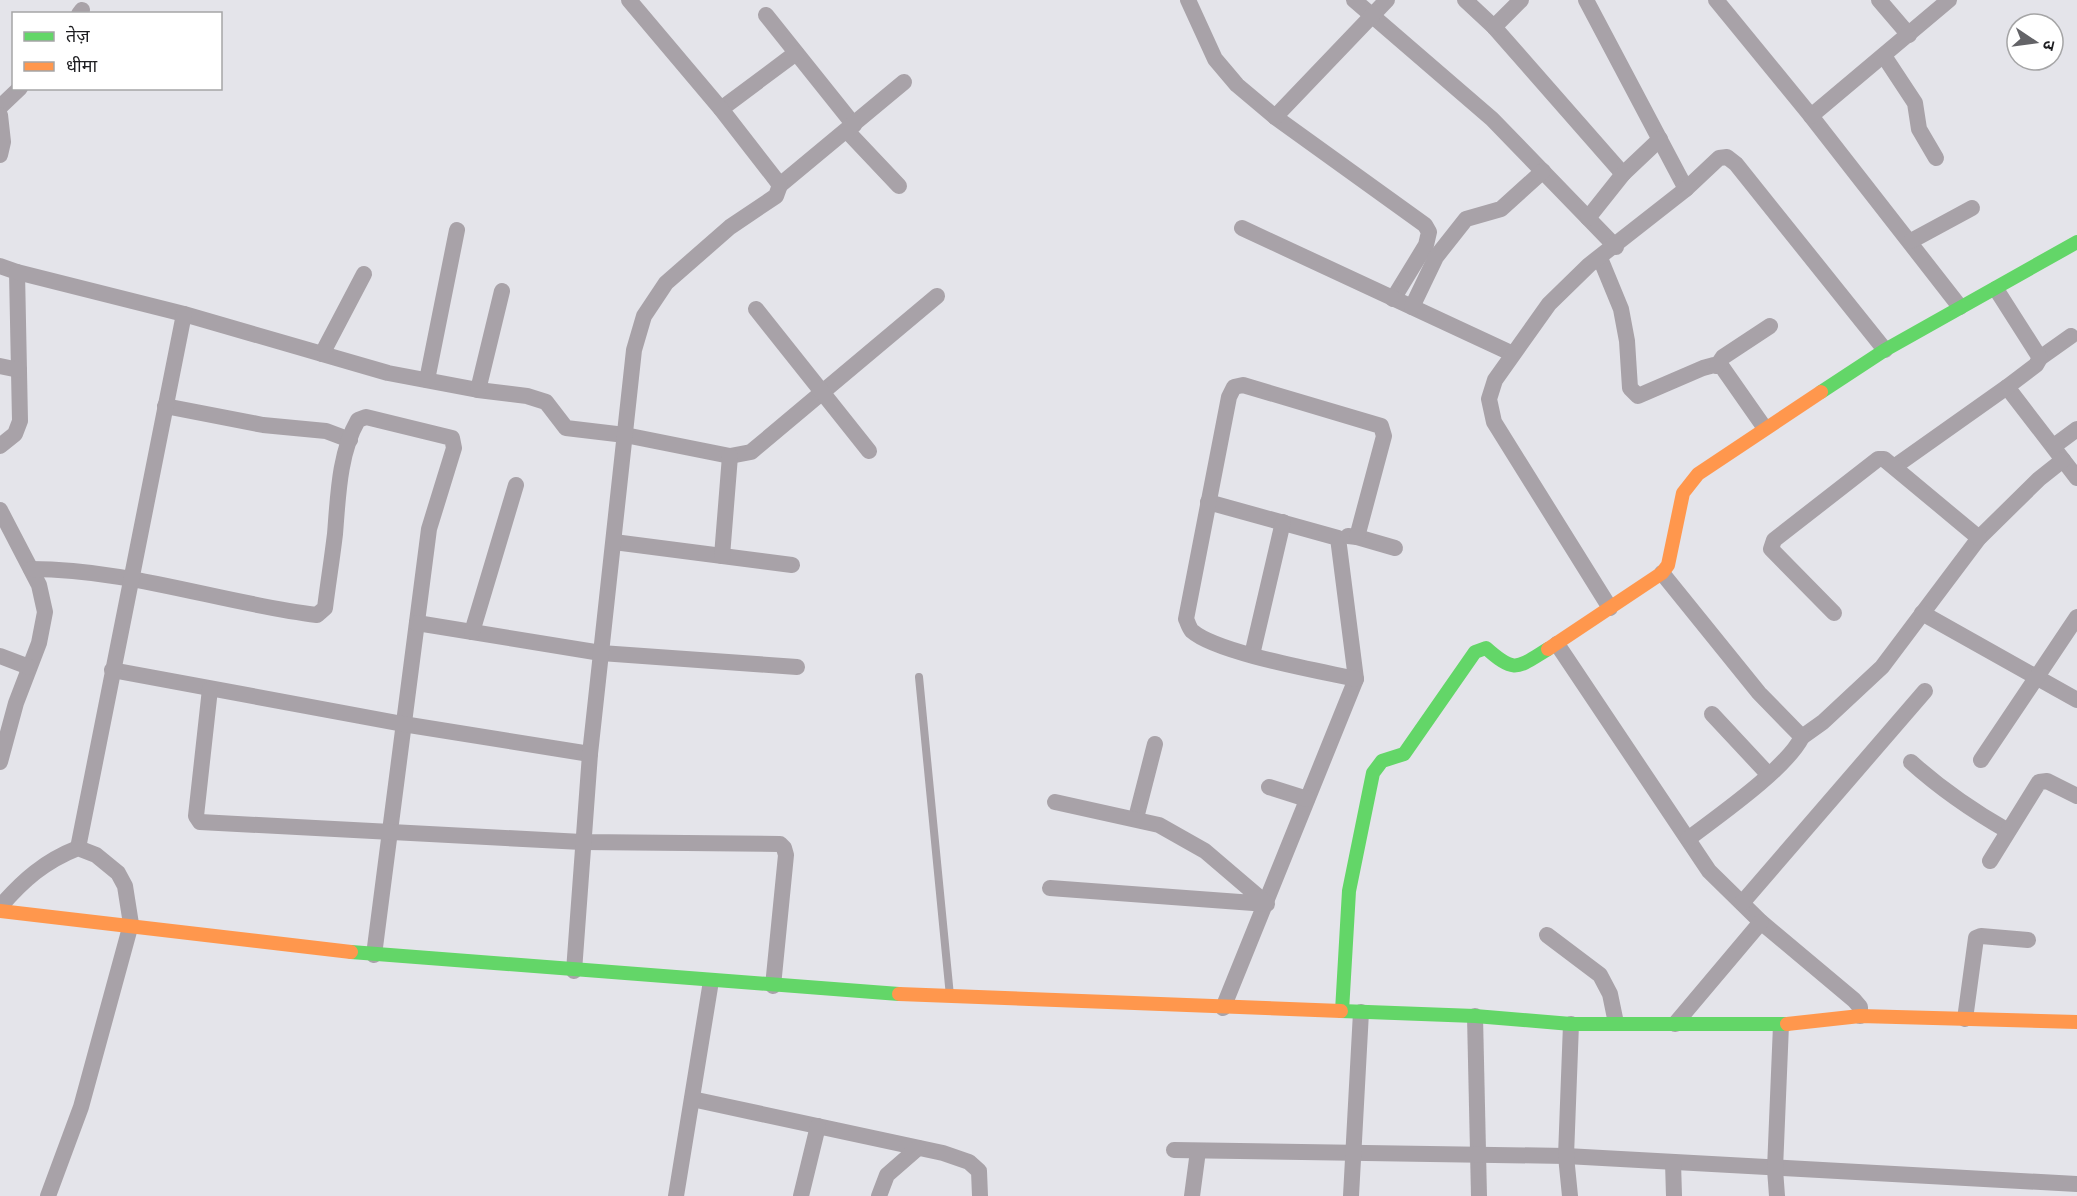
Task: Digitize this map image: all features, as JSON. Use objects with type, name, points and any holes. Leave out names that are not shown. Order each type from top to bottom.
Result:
[{"type":"main road","points":[[1341,1011],[1349,891],[1376,765],[1382,760],[1404,754],[1475,652],[1480,648],[1486,648],[1505,665],[1513,667],[1529,662],[1649,584],[1668,565],[1680,504],[1688,485],[1710,464],[1884,350],[2077,242]]},
{"type":"main road","points":[[0,909],[374,955],[950,998],[1475,1016],[1570,1024],[1781,1025],[1860,1016],[2077,1022]]},
{"type":"street","points":[[629,0],[721,109],[780,185]]},
{"type":"street","points":[[1188,0],[1215,59],[1237,85],[1275,117],[1425,225],[1430,232],[1426,245],[1394,299]]},
{"type":"street","points":[[1354,0],[1492,118],[1616,247]]},
{"type":"street","points":[[1275,117],[1387,0]]},
{"type":"street","points":[[1466,0],[1494,27],[1623,174]]},
{"type":"street","points":[[1494,27],[1521,0]]},
{"type":"street","points":[[1586,0],[1686,189]]},
{"type":"street","points":[[1716,0],[1911,241],[1960,307]]},
{"type":"street","points":[[1879,0],[1909,35]]},
{"type":"street","points":[[1811,116],[1949,0]]},
{"type":"street","points":[[766,15],[851,128],[899,186]]},
{"type":"street","points":[[721,109],[796,53]]},
{"type":"street","points":[[1884,56],[1915,103],[1919,129],[1936,158]]},
{"type":"street","points":[[573,971],[590,754],[634,350],[644,316],[666,284],[730,227],[776,196],[780,185],[904,82]]},
{"type":"street","points":[[0,107],[18,90]]},
{"type":"street","points":[[0,115],[3,142],[0,155]]},
{"type":"street","points":[[1588,218],[1623,174],[1660,139]]},
{"type":"street","points":[[1610,608],[1494,422],[1489,399],[1495,380],[1549,304],[1600,258],[1686,189],[1719,158],[1727,158],[1736,164],[1884,350]]},
{"type":"street","points":[[1412,307],[1436,257],[1467,219],[1501,208],[1543,171]]},
{"type":"street","points":[[1911,241],[1972,208]]},
{"type":"street","points":[[1242,228],[1513,354]]},
{"type":"street","points":[[427,380],[457,230]]},
{"type":"street","points":[[1600,258],[1621,309],[1627,341],[1630,388],[1638,396],[1703,368],[1722,367],[1764,428]]},
{"type":"street","points":[[0,266],[184,314],[388,373],[478,390],[527,396],[546,402],[566,428],[625,435],[730,456],[751,452],[937,296]]},
{"type":"street","points":[[0,446],[15,434],[20,421],[17,272]]},
{"type":"street","points":[[322,354],[364,274]]},
{"type":"street","points":[[1996,289],[2040,358]]},
{"type":"street","points":[[478,390],[502,291]]},
{"type":"street","points":[[756,309],[870,451]]},
{"type":"street","points":[[78,848],[184,314]]},
{"type":"street","points":[[1717,366],[1722,357],[1770,326]]},
{"type":"street","points":[[1893,467],[2007,387],[2036,365],[2040,358],[2072,336]]},
{"type":"street","points":[[0,366],[18,370]]},
{"type":"street","points":[[1356,679],[1252,656],[1201,637],[1190,630],[1186,619],[1229,398],[1234,387],[1243,385],[1382,426],[1384,436],[1357,537]]},
{"type":"street","points":[[2007,387],[2077,478]]},
{"type":"street","points":[[165,405],[263,425],[326,431],[350,440]]},
{"type":"street","points":[[31,569],[72,570],[131,578],[310,614],[322,612],[325,608],[335,532],[336,505],[350,440],[358,420],[366,417],[446,435],[454,443],[429,529],[388,832],[374,955]]},
{"type":"street","points":[[1688,839],[1796,750],[1802,737],[1824,722],[1882,667],[1979,538],[2039,479],[2077,429]]},
{"type":"street","points":[[722,556],[730,456]]},
{"type":"street","points":[[1834,613],[1771,549],[1774,540],[1878,459],[1884,459],[1979,538]]},
{"type":"street","points":[[472,632],[516,485]]},
{"type":"street","points":[[1208,501],[1338,537],[1357,537],[1395,548]]},
{"type":"street","points":[[0,510],[39,585],[45,612],[39,643],[16,703],[0,762]]},
{"type":"street","points":[[1252,656],[1283,522]]},
{"type":"street","points":[[1223,1008],[1307,799],[1347,708],[1356,679],[1338,537]]},
{"type":"street","points":[[614,542],[792,565]]},
{"type":"street","points":[[1662,573],[1759,693],[1802,737]]},
{"type":"street","points":[[1922,614],[2077,700]]},
{"type":"street","points":[[1981,759],[2077,617]]},
{"type":"street","points":[[417,623],[601,653],[797,667]]},
{"type":"street","points":[[1557,644],[1709,871],[1761,922],[1854,1000],[1860,1007],[1860,1016]]},
{"type":"street","points":[[0,656],[29,668]]},
{"type":"street","points":[[112,670],[403,724],[590,754]]},
{"type":"street","points":[[210,689],[196,816],[200,822],[582,842],[780,844],[786,855],[773,986]]},
{"type":"street","points":[[1742,903],[1926,691]]},
{"type":"street","points":[[1712,714],[1768,774]]},
{"type":"street","points":[[1137,818],[1155,744]]},
{"type":"street","points":[[1911,762],[1960,801],[2008,831]]},
{"type":"street","points":[[1990,861],[2039,782],[2047,781],[2077,796]]},
{"type":"street","points":[[1269,787],[1307,799]]},
{"type":"street","points":[[1055,802],[1137,818],[1159,825],[1205,851],[1267,903]]},
{"type":"street","points":[[0,909],[22,881],[39,867],[78,848],[96,855],[118,873],[125,886],[131,924],[81,1107],[48,1196]]},
{"type":"street","points":[[1050,888],[1267,903]]},
{"type":"street","points":[[1675,1024],[1761,922]]},
{"type":"street","points":[[1547,935],[1600,975],[1610,994],[1616,1023]]},
{"type":"street","points":[[1965,1019],[1976,938],[1981,936],[2028,940]]},
{"type":"street","points":[[676,1196],[711,981]]},
{"type":"street","points":[[1351,1196],[1361,1012]]},
{"type":"street","points":[[1475,1016],[1479,1196]]},
{"type":"street","points":[[1570,1024],[1566,1156],[1570,1196]]},
{"type":"street","points":[[1777,1196],[1775,1169],[1781,1025]]},
{"type":"street","points":[[692,1099],[918,1148],[969,1162],[979,1172],[982,1186],[980,1196]]},
{"type":"street","points":[[801,1196],[818,1126]]},
{"type":"street","points":[[879,1196],[887,1175],[918,1148]]},
{"type":"street","points":[[1174,1150],[1566,1156],[2077,1184]]},
{"type":"street","points":[[1192,1196],[1198,1151]]},
{"type":"street","points":[[1673,1162],[1674,1196]]},
{"type":"lane","points":[[919,677],[950,998]]},
{"type":"traffic: fast","points":[[1821,392],[1885,350],[2077,242]]},
{"type":"traffic: fast","points":[[1342,1011],[1349,891],[1373,773],[1382,761],[1404,754],[1475,652],[1486,648],[1504,662],[1516,665],[1529,661],[1548,649]]},
{"type":"traffic: fast","points":[[351,952],[899,994]]},
{"type":"traffic: fast","points":[[1341,1011],[1475,1016],[1571,1024],[1787,1024]]},
{"type":"traffic: slow","points":[[1548,649],[1662,573],[1668,565],[1683,493],[1698,474],[1821,392]]},
{"type":"traffic: slow","points":[[0,911],[351,952]]},
{"type":"traffic: slow","points":[[899,994],[1341,1011]]},
{"type":"traffic: slow","points":[[1787,1024],[1860,1016],[2077,1022]]}]
